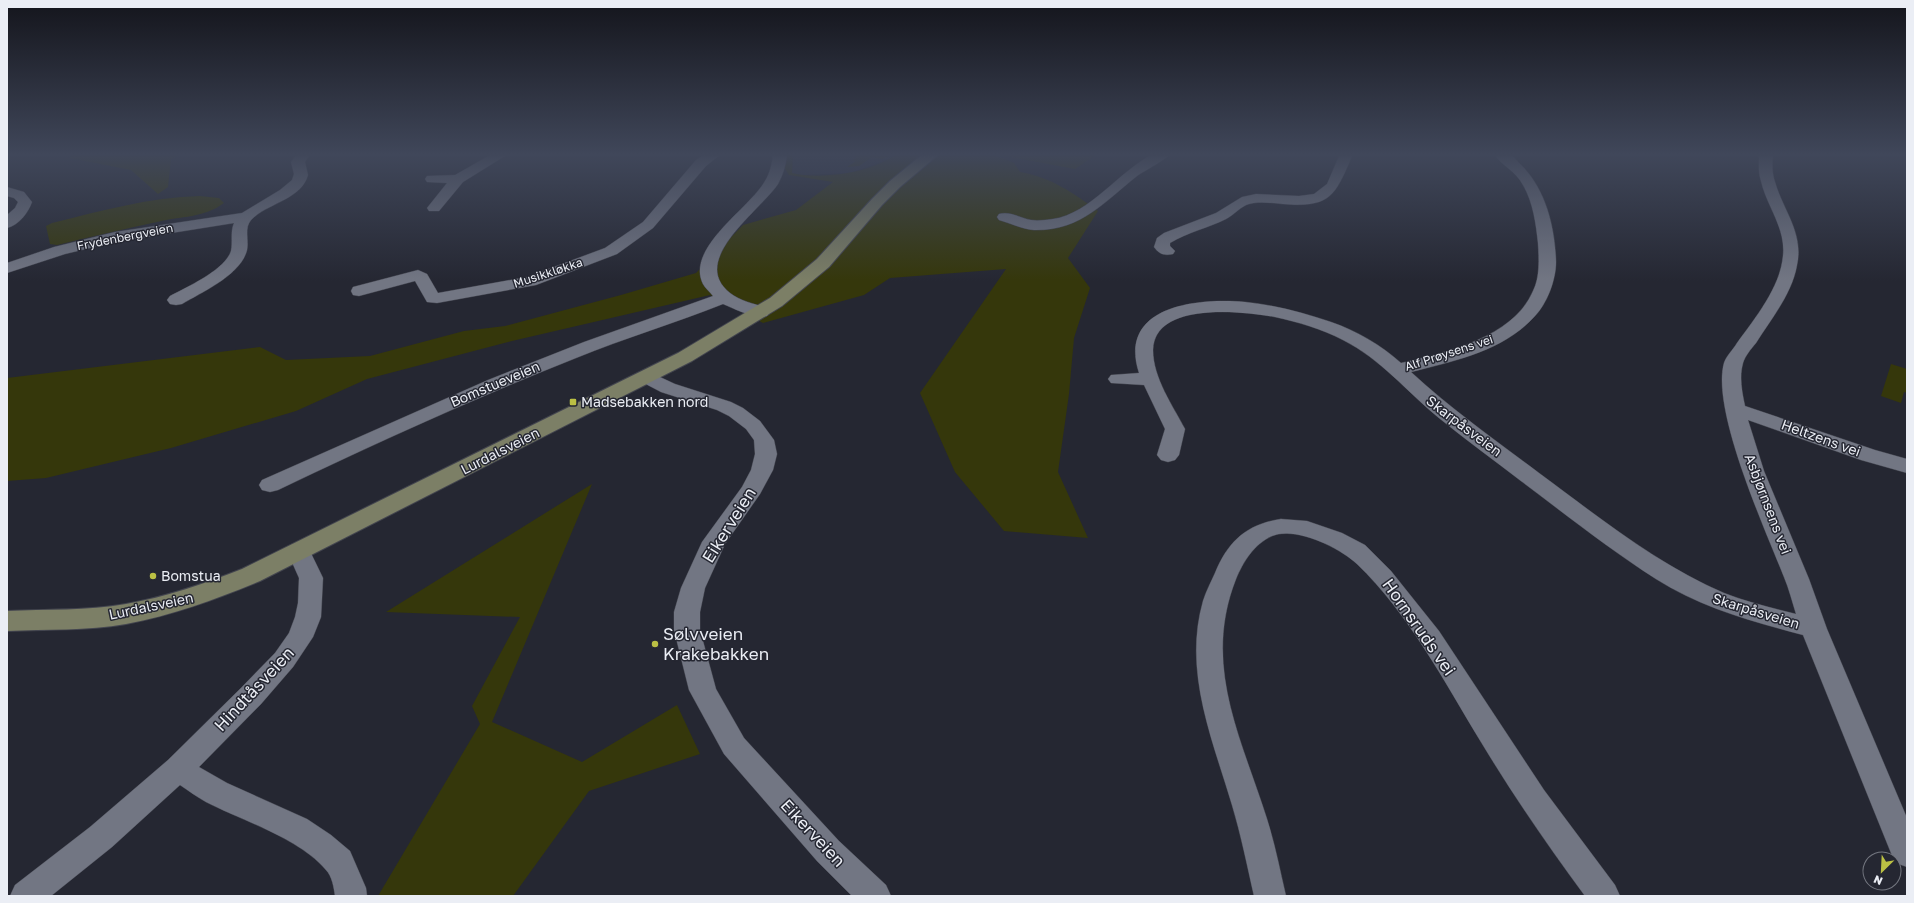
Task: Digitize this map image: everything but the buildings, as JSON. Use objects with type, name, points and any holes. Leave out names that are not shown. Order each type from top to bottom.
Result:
[{"type":"main road","name":"Lurdalsveien","points":[[7,621],[98,617],[142,611],[222,588],[299,552],[647,377],[761,312],[810,276],[827,260],[883,196]]},
{"type":"street","points":[[7,223],[22,210],[25,202],[20,196]]},
{"type":"street","points":[[176,300],[221,272],[236,256],[239,250],[240,225],[246,217],[279,196]]},
{"type":"street","points":[[434,208],[444,196]]},
{"type":"street","name":"Musikkløkka","points":[[359,292],[418,275],[424,279],[427,290],[432,298],[530,281],[566,269],[611,251],[648,225],[673,196]]},
{"type":"street","points":[[761,196],[723,236],[712,254],[709,265],[710,276],[715,288],[725,297],[761,312]]},
{"type":"street","points":[[1004,217],[1032,225],[1045,225],[1068,220],[1081,214],[1107,196]]},
{"type":"street","points":[[1167,252],[1162,247],[1163,242],[1172,234],[1223,215],[1245,200],[1256,198],[1302,199],[1316,196]]},
{"type":"street","name":"Alf Prøysens vei","points":[[1397,370],[1489,343],[1509,332],[1522,322],[1543,293],[1548,261],[1546,236],[1537,196]]},
{"type":"street","name":"Asbjørnsens vei","points":[[1772,196],[1790,233],[1791,260],[1782,287],[1733,364],[1732,385],[1735,409],[1752,464],[1798,582],[1814,628],[1862,749],[1907,853]]},
{"type":"street","name":"Frydenbergveien","points":[[7,268],[60,250],[115,237],[246,217]]},
{"type":"street","name":"Bomstueveien","points":[[270,485],[395,426],[488,386],[572,352],[725,297]]},
{"type":"street","name":"Skarpåsveien","points":[[1168,455],[1175,429],[1150,379],[1143,346],[1146,333],[1153,324],[1164,317],[1198,308],[1250,308],[1288,315],[1321,324],[1370,348],[1446,414],[1648,562],[1701,593],[1727,604],[1814,628]]},
{"type":"street","name":"Eikerveien","points":[[647,377],[668,388],[724,406],[736,412],[754,425],[764,440],[766,454],[762,470],[748,494],[714,542],[693,588],[687,612],[687,630],[704,690],[734,746],[828,851],[874,896]]},
{"type":"street","points":[[1118,378],[1150,379]]},
{"type":"street","name":"Heltzens vei","points":[[1735,409],[1868,455],[1907,466]]},
{"type":"street","name":"Hornsruds vei","points":[[1270,896],[1252,819],[1222,734],[1208,673],[1208,646],[1220,584],[1234,558],[1249,539],[1260,531],[1276,526],[1310,529],[1339,541],[1362,555],[1393,587],[1454,676],[1534,800],[1604,896]]},
{"type":"street","name":"Hindtåsveien","points":[[26,896],[101,837],[178,769],[270,677],[300,637],[308,617],[311,578],[299,552]]},
{"type":"street","points":[[178,769],[216,792],[296,829],[320,844],[339,861],[350,888],[351,896]]},
{"type":"shaded area","points":[[201,196],[219,198],[224,203],[216,208],[192,216],[166,220],[57,245],[50,244],[46,226],[52,223],[107,209],[181,197]]},
{"type":"shaded area","points":[[814,196],[1077,196],[1098,211],[1068,258],[1090,288],[1074,338],[1069,394],[1058,472],[1088,538],[1004,531],[955,472],[920,393],[1006,269],[890,278],[864,295],[763,323],[710,295],[512,341],[367,379],[296,411],[171,448],[46,478],[7,481],[7,378],[260,347],[286,360],[370,356],[464,331],[505,326],[696,273],[743,225],[796,210]]},
{"type":"shaded area","points":[[1891,364],[1907,369],[1907,393],[1904,392],[1901,403],[1881,396]]},
{"type":"shaded area","points":[[592,484],[492,722],[582,762],[677,705],[700,754],[589,791],[513,896],[378,896],[480,724],[472,706],[520,617],[386,612]]},
{"type":"place","name":"Madsebakken nord","points":[[573,402]]},
{"type":"place","name":"Bomstua","points":[[153,576]]},
{"type":"place","name":"Sølvveien Krakebakken","points":[[655,644]]}]
